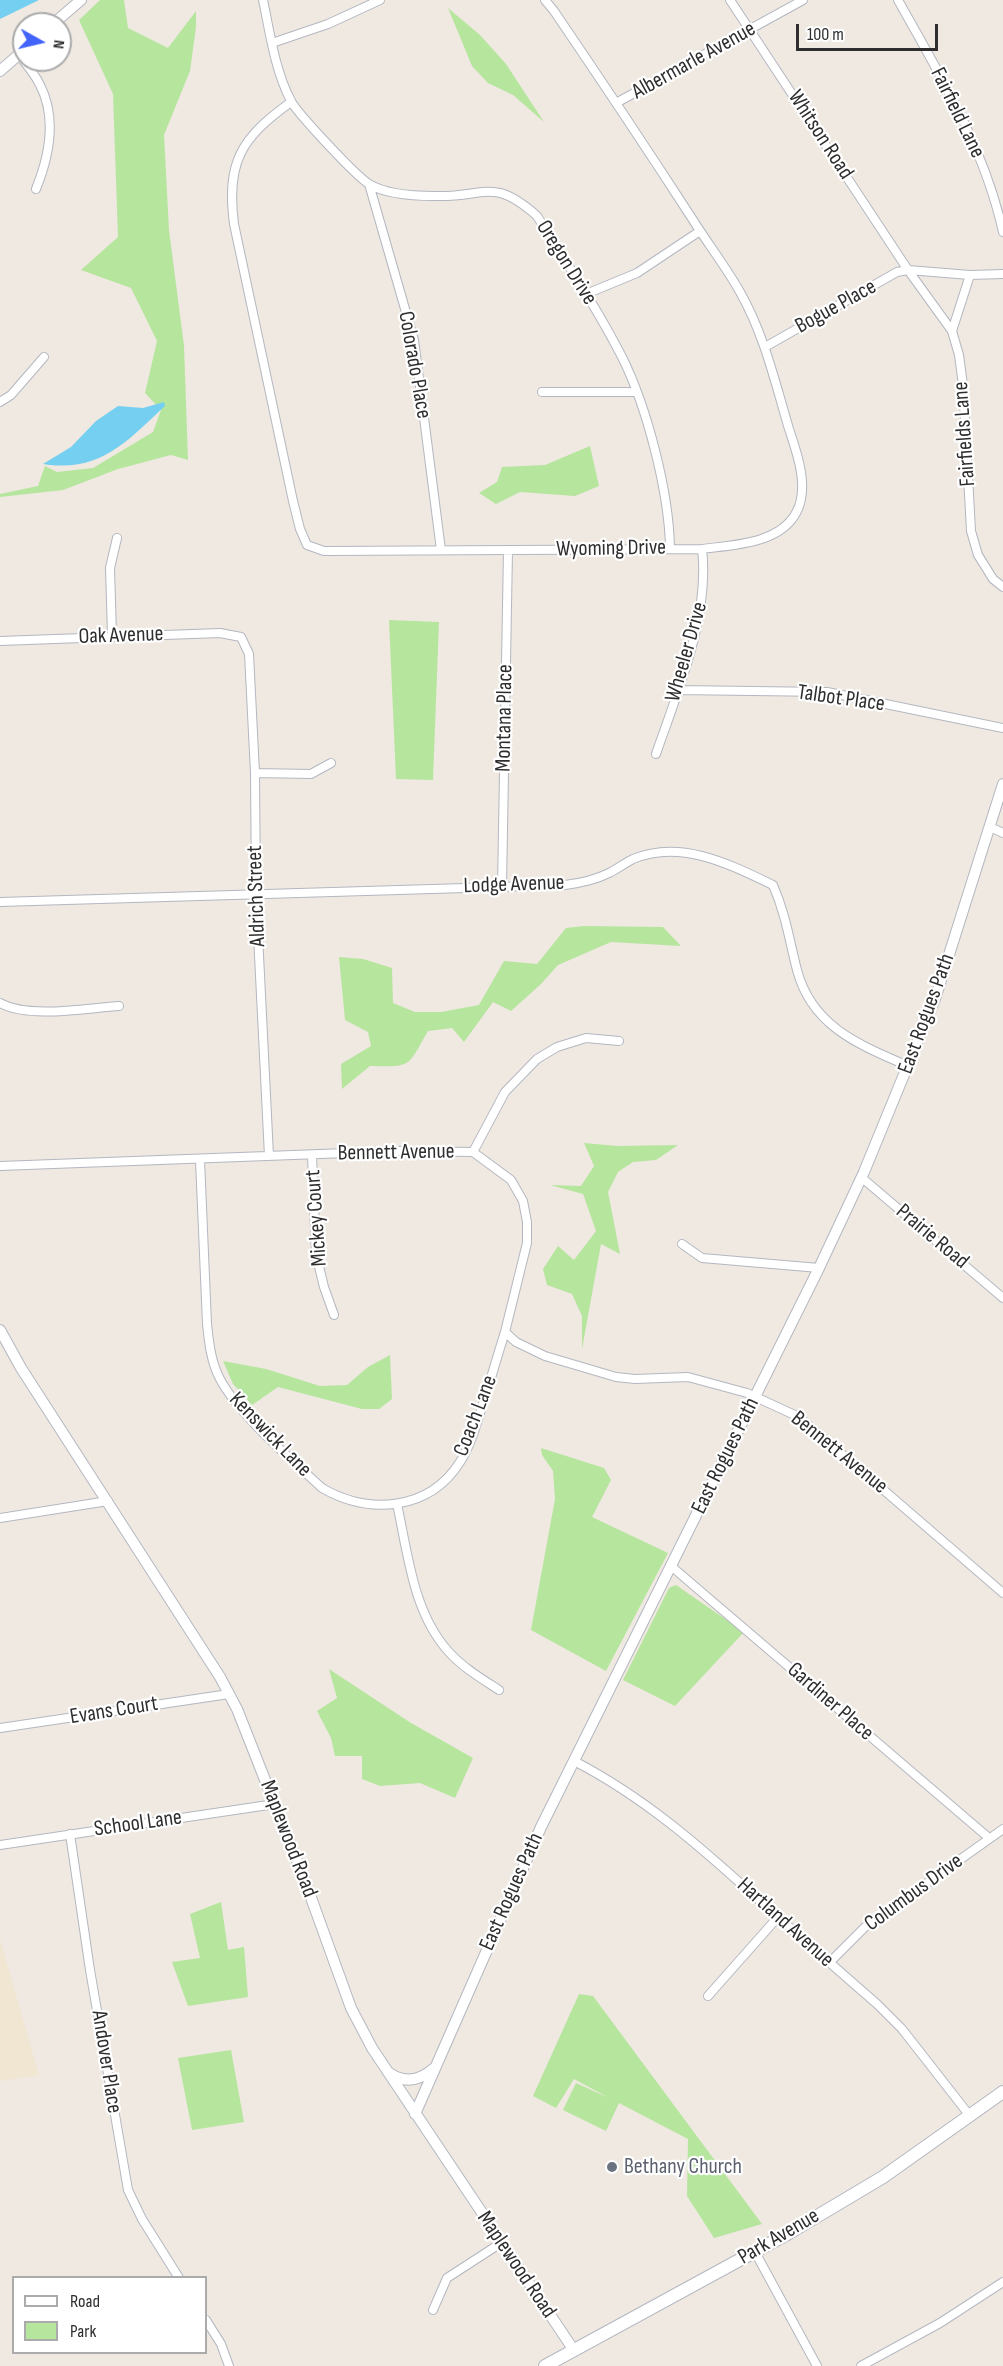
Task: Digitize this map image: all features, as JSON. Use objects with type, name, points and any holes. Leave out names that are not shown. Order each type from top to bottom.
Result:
[{"type":"main road","name":"Park Avenue","points":[[545,2366],[755,2252],[883,2176],[1003,2092]]},
{"type":"street","points":[[67,12],[81,0]]},
{"type":"street","name":"Oregon Drive","points":[[263,0],[277,63],[291,102],[328,144],[369,184],[396,192],[419,195],[439,196],[484,191],[504,193],[520,201],[537,216],[623,359],[650,434],[663,485],[670,528],[670,548]]},
{"type":"street","points":[[273,43],[328,24],[380,0]]},
{"type":"street","name":"Wyoming Drive","points":[[291,102],[252,135],[240,155],[232,177],[231,200],[300,529],[307,545],[324,551],[702,549],[737,545],[766,537],[785,526],[797,512],[801,494],[800,470],[765,347],[740,292],[616,103],[545,0]]},
{"type":"street","name":"Whitson Road","points":[[730,0],[908,270],[952,331]]},
{"type":"street","name":"Albermarle Avenue","points":[[616,103],[803,0]]},
{"type":"street","name":"Fairfield Lane","points":[[898,0],[957,104],[978,153],[1003,232]]},
{"type":"street","points":[[0,71],[12,60]]},
{"type":"street","points":[[33,72],[45,98],[50,144],[45,168],[36,189]]},
{"type":"street","name":"Colorado Place","points":[[369,184],[414,340],[441,550]]},
{"type":"street","points":[[586,294],[638,273],[700,231]]},
{"type":"street","points":[[908,270],[970,275],[1003,274]]},
{"type":"street","name":"Bogue Place","points":[[765,347],[897,272],[908,270]]},
{"type":"street","points":[[952,331],[970,275]]},
{"type":"street","name":"Fairfields Lane","points":[[952,331],[959,355],[963,385],[971,531],[978,555],[993,579],[1003,586]]},
{"type":"street","points":[[0,402],[11,394],[44,357]]},
{"type":"street","points":[[542,392],[635,392]]},
{"type":"street","points":[[112,635],[110,567],[117,538]]},
{"type":"street","name":"Wheeler Drive","points":[[656,754],[678,690],[703,594],[705,572],[702,549]]},
{"type":"street","name":"Montana Place","points":[[502,885],[508,551]]},
{"type":"street","name":"Oak Avenue","points":[[0,641],[112,635],[220,633],[241,638]]},
{"type":"street","name":"Aldrich Street","points":[[241,638],[249,654],[255,773],[256,895],[269,1155]]},
{"type":"street","name":"Talbot Place","points":[[678,690],[827,692],[1003,728]]},
{"type":"street","points":[[255,773],[310,774],[331,763]]},
{"type":"street","name":"East Rogues Path","points":[[415,2114],[541,1827],[819,1268],[861,1177],[935,999],[1003,784]]},
{"type":"street","points":[[990,827],[1003,833]]},
{"type":"street","name":"Lodge Avenue","points":[[0,902],[502,885],[565,885],[588,882],[631,860],[656,851],[683,851],[717,860],[773,885],[784,910],[798,973],[812,1004],[831,1026],[854,1041],[908,1066]]},
{"type":"street","points":[[0,1003],[17,1010],[42,1011],[119,1006]]},
{"type":"street","points":[[473,1152],[505,1092],[537,1059],[557,1047],[586,1038],[619,1041]]},
{"type":"street","name":"Bennett Avenue","points":[[0,1166],[400,1151],[473,1152],[511,1180],[523,1201],[527,1222],[526,1243],[505,1332],[516,1342],[545,1356],[616,1377],[635,1379],[688,1377],[755,1396],[800,1417],[1003,1593]]},
{"type":"street","name":"Mickey Court","points":[[312,1155],[316,1254],[334,1315]]},
{"type":"street","name":"Kenswick Lane","points":[[200,1160],[207,1324],[210,1350],[219,1377],[234,1402],[322,1488],[338,1497],[360,1504],[378,1506],[398,1504]]},
{"type":"street","name":"Prairie Road","points":[[861,1177],[1003,1296]]},
{"type":"street","points":[[682,1244],[702,1258],[819,1268]]},
{"type":"street","name":"Maplewood Road","points":[[0,1330],[21,1368],[108,1501],[237,1708],[305,1881],[351,2008],[384,2068],[573,2349]]},
{"type":"street","name":"Coach Lane","points":[[398,1504],[429,1491],[446,1479],[460,1462],[473,1437],[505,1332]]},
{"type":"street","points":[[0,1518],[108,1501]]},
{"type":"street","points":[[398,1504],[414,1581],[433,1629],[448,1651],[482,1679],[500,1690]]},
{"type":"street","name":"Gardiner Place","points":[[671,1566],[989,1838]]},
{"type":"street","name":"Evans Court","points":[[0,1728],[229,1694]]},
{"type":"street","name":"Hartland Avenue","points":[[574,1761],[602,1775],[656,1812],[700,1847],[902,2029],[970,2116]]},
{"type":"street","name":"School Lane","points":[[0,1845],[275,1804]]},
{"type":"street","name":"Columbus Drive","points":[[829,1963],[865,1927],[1003,1829]]},
{"type":"street","name":"Andover Place","points":[[70,1834],[90,1970],[128,2190],[142,2219],[177,2276]]},
{"type":"street","points":[[708,1996],[777,1917]]},
{"type":"street","points":[[384,2068],[394,2076],[409,2081],[421,2078],[436,2067]]},
{"type":"street","points":[[433,2310],[447,2278],[501,2243]]},
{"type":"street","points":[[755,2252],[818,2366]]},
{"type":"street","points":[[861,2366],[940,2323],[1003,2282]]},
{"type":"street","points":[[207,2322],[221,2344],[229,2366]]},
{"type":"shaded area","points":[[0,1939],[39,2075],[0,2081]]},
{"type":"green space","points":[[100,0],[124,0],[128,28],[168,48],[196,11],[190,71],[164,135],[169,230],[184,346],[188,460],[171,455],[118,469],[63,490],[0,497],[0,494],[38,486],[45,466],[57,472],[93,468],[153,432],[161,410],[145,393],[157,341],[131,288],[81,270],[118,237],[113,94],[79,20]]},
{"type":"green space","points":[[448,8],[480,35],[506,64],[544,122],[513,95],[488,83],[472,66]]},
{"type":"green space","points":[[590,446],[599,486],[575,496],[520,492],[496,504],[479,493],[497,482],[502,467],[545,465]]},
{"type":"green space","points":[[389,620],[439,622],[433,780],[396,779]]},
{"type":"green space","points":[[584,926],[663,927],[681,946],[611,942],[558,965],[511,1011],[493,1002],[464,1042],[452,1028],[428,1031],[412,1058],[407,1062],[394,1066],[370,1066],[342,1089],[341,1064],[371,1046],[368,1032],[345,1020],[339,957],[363,959],[392,968],[393,1003],[415,1012],[441,1012],[479,1005],[504,961],[537,964],[566,928]]},
{"type":"green space","points":[[584,1143],[617,1146],[678,1145],[656,1160],[633,1162],[618,1172],[608,1192],[620,1254],[601,1244],[582,1349],[582,1316],[572,1294],[547,1285],[543,1269],[558,1246],[574,1260],[596,1231],[583,1194],[550,1185],[581,1186],[594,1166]]},
{"type":"green space","points":[[390,1355],[392,1399],[379,1409],[362,1409],[278,1387],[252,1405],[233,1384],[223,1361],[266,1369],[320,1386],[347,1385],[368,1367]]},
{"type":"green space","points":[[541,1448],[604,1468],[611,1480],[592,1517],[668,1553],[606,1671],[531,1630],[555,1499],[553,1471],[542,1455]]},
{"type":"green space","points":[[676,1585],[744,1632],[675,1706],[623,1680],[669,1588]]},
{"type":"green space","points":[[329,1669],[411,1723],[473,1758],[455,1798],[420,1783],[380,1786],[362,1779],[362,1756],[335,1756],[331,1738],[317,1711],[337,1698]]},
{"type":"green space","points":[[221,1902],[228,1950],[244,1947],[248,1997],[188,2006],[172,1962],[200,1958],[190,1914]]},
{"type":"green space","points":[[579,1994],[593,1996],[762,2224],[714,2238],[687,2196],[688,2139],[619,2103],[606,2131],[563,2110],[576,2083],[609,2098],[574,2079],[556,2108],[533,2096]]},
{"type":"green space","points":[[231,2050],[244,2122],[192,2130],[178,2058]]},
{"type":"water","points":[[0,0],[39,0],[12,12],[0,19]]},
{"type":"water","points":[[164,402],[165,406],[112,452],[81,464],[63,466],[43,464],[71,447],[96,421],[118,406],[143,408]]},
{"type":"place","name":"Bethany Church","points":[[612,2167]]}]
